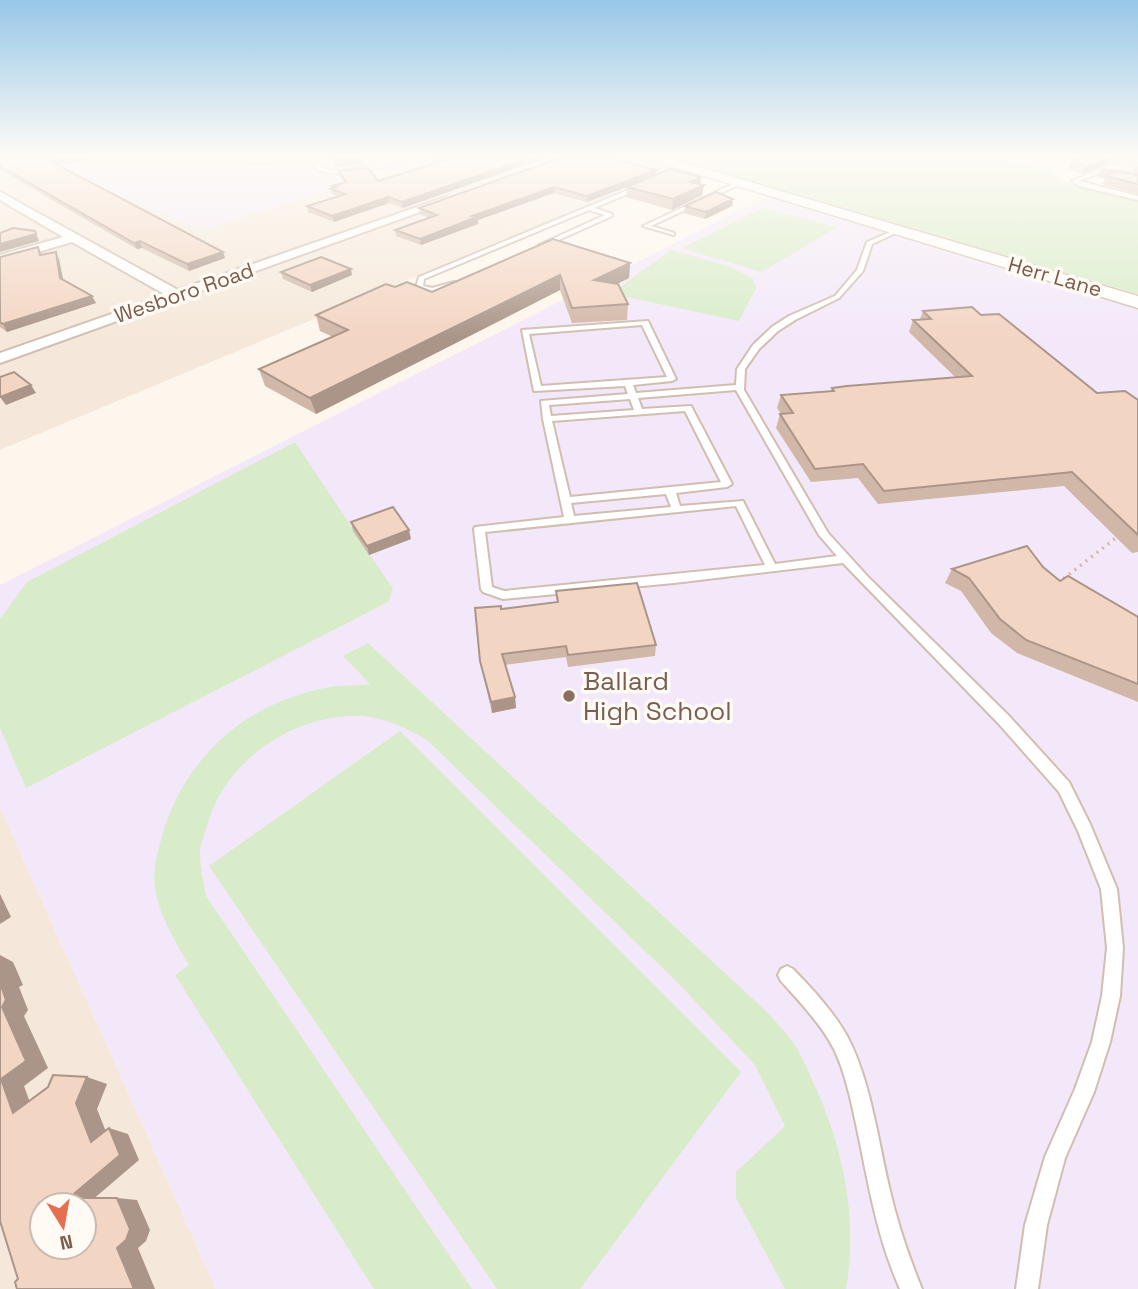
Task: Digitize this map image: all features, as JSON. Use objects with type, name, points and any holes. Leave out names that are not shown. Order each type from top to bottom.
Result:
[{"type":"main road","name":"Herr Lane","points":[[850,217],[1138,302]]},
{"type":"street","points":[[35,217],[177,295]]},
{"type":"street","name":"Wesboro Road","points":[[0,358],[397,217]]},
{"type":"street","points":[[0,259],[73,238]]},
{"type":"lane","points":[[466,279],[432,290],[419,287],[421,278],[565,217]]},
{"type":"lane","points":[[538,247],[605,217]]},
{"type":"lane","points":[[665,217],[646,226],[671,234]]},
{"type":"lane","points":[[897,231],[869,243],[860,271],[837,297],[792,318],[765,337],[741,369],[741,387],[753,415],[824,535],[1004,720],[1064,787],[1085,829],[1109,889],[1115,948],[1111,996],[1101,1042],[1084,1093],[1055,1157],[1039,1214],[1027,1289]]},
{"type":"lane","points":[[645,323],[672,379],[628,383],[537,389],[525,332],[645,323]]},
{"type":"lane","points":[[628,383],[639,412]]},
{"type":"lane","points":[[570,520],[544,403],[741,387]]},
{"type":"lane","points":[[547,419],[688,408],[727,484],[566,500]]},
{"type":"lane","points":[[670,491],[677,510]]},
{"type":"lane","points":[[772,568],[739,503],[480,529],[487,589],[503,595],[772,568],[846,559]]},
{"type":"lane","points":[[787,975],[815,1005],[841,1044],[862,1105],[876,1177],[902,1270],[911,1289]]},
{"type":"path","points":[[1056,584],[1117,537]]},
{"type":"shaded area","points":[[0,217],[172,217],[200,230],[242,217],[559,217],[0,450]]},
{"type":"shaded area","points":[[171,217],[242,217],[200,230]]},
{"type":"shaded area","name":"Ballard High School","points":[[726,217],[850,217],[1138,302],[1138,1289],[216,1289],[0,807],[0,585]]},
{"type":"shaded area","points":[[0,807],[216,1289],[0,1289]]},
{"type":"green space","points":[[744,217],[798,217],[837,227],[762,272],[682,248]]},
{"type":"green space","points":[[870,217],[1138,217],[1138,294]]},
{"type":"green space","points":[[671,250],[731,267],[753,279],[756,288],[739,321],[622,296],[617,289]]},
{"type":"green space","points":[[295,442],[393,589],[388,602],[26,788],[0,728],[0,619],[27,582]]},
{"type":"green space","points":[[368,643],[766,1011],[794,1044],[826,1112],[841,1162],[850,1237],[846,1289],[785,1289],[736,1198],[736,1172],[785,1126],[755,1065],[677,982],[427,740],[380,719],[363,716],[338,717],[313,722],[289,732],[267,744],[247,760],[230,779],[217,800],[201,846],[201,870],[206,896],[472,1289],[374,1289],[175,975],[189,965],[165,921],[154,880],[155,866],[168,818],[177,797],[203,758],[237,727],[277,703],[322,688],[370,684],[343,656]]},
{"type":"green space","points":[[400,731],[741,1072],[580,1289],[497,1289],[209,866]]},
{"type":"building","points":[[89,217],[157,217],[223,252],[187,264],[140,241],[134,243]]},
{"type":"building","points":[[431,217],[477,217],[420,239],[395,230]]},
{"type":"building","points":[[13,228],[35,231],[36,234],[0,244],[0,233]]},
{"type":"building","points":[[553,239],[630,263],[594,280],[618,284],[628,304],[572,308],[560,275],[310,398],[259,369],[348,330],[316,315],[386,284],[395,287],[407,282],[432,292]]},
{"type":"building","points":[[38,247],[40,255],[56,252],[60,278],[92,296],[3,324],[0,322],[0,257]]},
{"type":"building","points":[[321,257],[351,269],[310,285],[281,272]]},
{"type":"building","points":[[972,307],[981,315],[999,314],[1097,393],[1125,391],[1138,400],[1138,535],[1072,472],[884,491],[863,464],[815,469],[780,414],[793,413],[781,395],[834,391],[832,388],[847,386],[972,376],[913,320],[931,319],[923,311]]},
{"type":"building","points":[[14,372],[31,385],[0,397],[0,377]]},
{"type":"building","points":[[393,507],[409,530],[367,546],[351,522]]},
{"type":"building","points":[[1027,546],[1043,567],[1060,581],[1068,576],[1138,617],[1138,684],[1026,640],[1000,619],[969,578],[952,569]]},
{"type":"building","points":[[637,583],[656,645],[568,655],[566,646],[502,654],[515,697],[491,702],[480,661],[475,608],[501,606],[501,609],[558,602],[556,591]]},
{"type":"building","points":[[0,983],[6,1000],[2,1007],[26,1061],[1,1079],[13,1113],[48,1087],[53,1075],[87,1077],[76,1103],[91,1142],[109,1128],[120,1155],[77,1191],[28,1191],[28,1261],[98,1261],[98,1198],[117,1198],[130,1229],[126,1240],[117,1248],[134,1289],[17,1289],[15,1282],[18,1279],[0,1221]]},
{"type":"place","name":"Ballard High School","points":[[569,696]]}]
